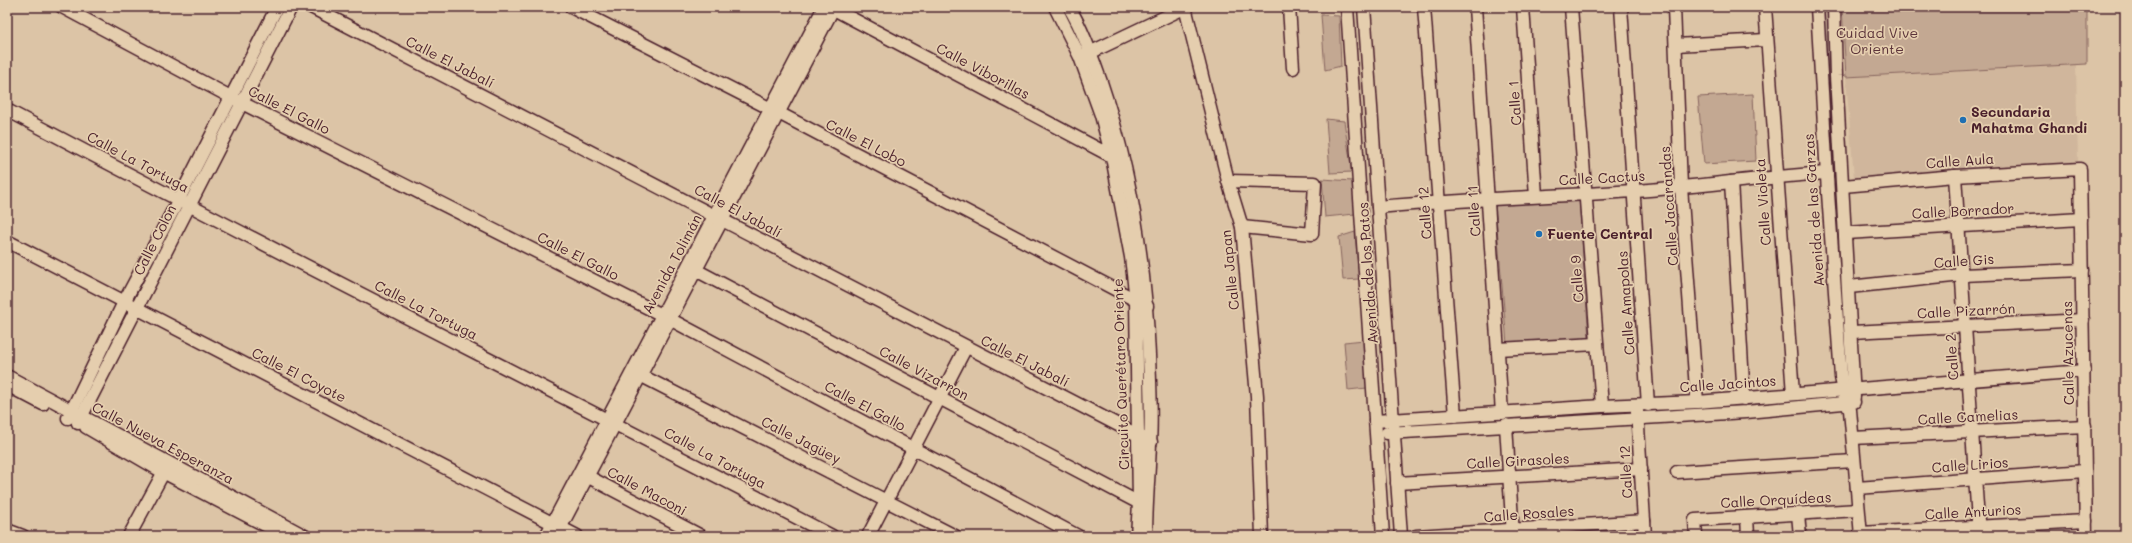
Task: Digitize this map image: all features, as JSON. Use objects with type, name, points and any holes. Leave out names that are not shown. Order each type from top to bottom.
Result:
[{"type":"street","name":"Calle El Gallo","points":[[62,7],[242,103],[666,318],[1078,536]]},
{"type":"street","name":"Calle Colon","points":[[75,417],[124,302],[232,97],[277,7]]},
{"type":"street","name":"Calle Colon","points":[[75,417],[137,309],[291,7]]},
{"type":"street","name":"Calle El Jabalí","points":[[312,7],[1150,442]]},
{"type":"street","name":"Calle El Lobo","points":[[571,7],[1141,303]]},
{"type":"street","name":"Circuito Querétaro Oriente","points":[[1056,7],[1085,54],[1110,110],[1123,161],[1140,252],[1141,303],[1138,436],[1142,504],[1146,536]]},
{"type":"street","name":"Circuito Querétaro Oriente","points":[[1070,7],[1085,54],[1112,156],[1141,303],[1150,442],[1137,536]]},
{"type":"street","points":[[1085,54],[1186,7]]},
{"type":"street","name":"Calle Japan","points":[[1186,7],[1228,181],[1242,228],[1257,396],[1262,536]]},
{"type":"street","points":[[1289,7],[1292,68]]},
{"type":"street","name":"Avenida de los Patos","points":[[1347,7],[1383,536]]},
{"type":"street","name":"Avenida de los Patos","points":[[1364,7],[1401,536]]},
{"type":"street","name":"Calle 12","points":[[1424,7],[1455,416]]},
{"type":"street","name":"Calle 11","points":[[1475,7],[1502,413]]},
{"type":"street","name":"Calle 1","points":[[1523,7],[1536,196]]},
{"type":"street","name":"Calle 9","points":[[1571,7],[1602,406]]},
{"type":"street","name":"Calle Amapolas","points":[[1621,7],[1634,191],[1642,405]]},
{"type":"street","name":"Calle Jacarandas","points":[[1674,7],[1681,187],[1697,402]]},
{"type":"street","name":"Calle Violeta","points":[[1765,7],[1766,40],[1793,394]]},
{"type":"street","name":"Avenida de las Garzas","points":[[1817,7],[1826,172],[1850,390]]},
{"type":"street","name":"Avenida de las Garzas","points":[[1834,7],[1836,76],[1852,332],[1850,405],[1860,534]]},
{"type":"street","name":"Avenida Tolimán","points":[[546,536],[557,529],[636,373],[830,8]]},
{"type":"street","name":"Calle Viborillas","points":[[830,8],[1123,161]]},
{"type":"street","points":[[1676,45],[1766,40]]},
{"type":"street","points":[[1821,77],[1836,76]]},
{"type":"street","name":"Calle La Tortuga","points":[[7,110],[189,207],[612,421],[832,536]]},
{"type":"street","name":"Calle Aula","points":[[1843,186],[1956,176],[2080,169]]},
{"type":"street","name":"Calle Azucenas","points":[[2080,169],[2086,536]]},
{"type":"street","name":"Calle Cactus","points":[[1378,207],[1488,198],[1634,191],[1826,172]]},
{"type":"street","name":"Calle 2","points":[[1956,176],[1979,531]]},
{"type":"street","points":[[1228,181],[1315,183],[1312,234],[1242,228]]},
{"type":"street","points":[[1731,182],[1744,399]]},
{"type":"street","name":"Calle Borrador","points":[[1846,233],[2081,219]]},
{"type":"street","name":"Calle El Coyote","points":[[7,241],[557,529],[577,536]]},
{"type":"street","name":"Calle Vizarron","points":[[692,268],[1142,504]]},
{"type":"street","name":"Calle Gis","points":[[1849,287],[1962,275],[2082,270]]},
{"type":"street","name":"Calle Pizarrón","points":[[1852,332],[2083,320]]},
{"type":"street","points":[[1498,349],[1597,344]]},
{"type":"street","points":[[868,536],[966,347]]},
{"type":"street","name":"Calle Jacintos","points":[[1375,421],[1602,406],[1744,399],[1969,379],[2084,371]]},
{"type":"street","name":"Calle Jagüey","points":[[636,373],[955,536]]},
{"type":"street","name":"Calle Nueva Esperanza","points":[[7,376],[75,417],[286,536]]},
{"type":"street","name":"Calle Nueva Esperanza","points":[[7,386],[75,417]]},
{"type":"street","name":"Calle 12","points":[[1642,405],[1638,419],[1645,536]]},
{"type":"street","name":"Calle Jacintos","points":[[1376,434],[1850,405]]},
{"type":"street","points":[[1506,425],[1512,533]]},
{"type":"street","name":"Calle Camelias","points":[[1853,438],[2085,426]]},
{"type":"street","points":[[1677,472],[1854,461]]},
{"type":"street","points":[[129,536],[166,468]]},
{"type":"street","name":"Calle Girasoles","points":[[1398,483],[1641,469]]},
{"type":"street","name":"Calle Lirios","points":[[1857,488],[2085,471]]},
{"type":"street","name":"Calle Maconi","points":[[584,474],[701,536]]},
{"type":"street","name":"Calle Orquídeas","points":[[1696,536],[1695,520],[1858,510]]},
{"type":"street","points":[[1798,514],[1800,536]]},
{"type":"street","points":[[1747,517],[1748,536]]},
{"type":"street","name":"Calle Rosales","points":[[1416,536],[1512,533],[1644,521]]},
{"type":"street","name":"Calle Anturios","points":[[1860,534],[1979,531],[2086,521]]},
{"type":"street","name":"Calle Nueva Esperanza","points":[[273,529],[305,536]]},
{"type":"street","points":[[7,530],[23,536]]},
{"type":"shaded area","name":"Secundaria Mahatma Ghandi","points":[[2076,65],[2078,163],[1854,178],[1846,77]]},
{"type":"green space","points":[[1822,7],[1827,7],[1837,137],[1848,353]]},
{"type":"green space","name":"Cuidad Vive Oriente","points":[[1842,7],[2087,7],[2087,64],[1846,77]]},
{"type":"green space","points":[[1321,15],[1339,16],[1341,66],[1325,70]]},
{"type":"green space","points":[[1753,94],[1756,161],[1704,164],[1698,97]]},
{"type":"green space","points":[[1326,119],[1344,121],[1352,172],[1330,173]]},
{"type":"green space","points":[[1322,179],[1353,181],[1355,214],[1325,217]]},
{"type":"green space","points":[[1579,198],[1589,339],[1507,344],[1495,204]]},
{"type":"green space","points":[[1355,232],[1359,279],[1343,280],[1339,237]]},
{"type":"green space","points":[[1364,340],[1367,388],[1348,390],[1344,342]]},
{"type":"place","name":"Secundaria Mahatma Ghandi","points":[[1963,120]]},
{"type":"place","name":"Fuente Central","points":[[1539,234]]}]
